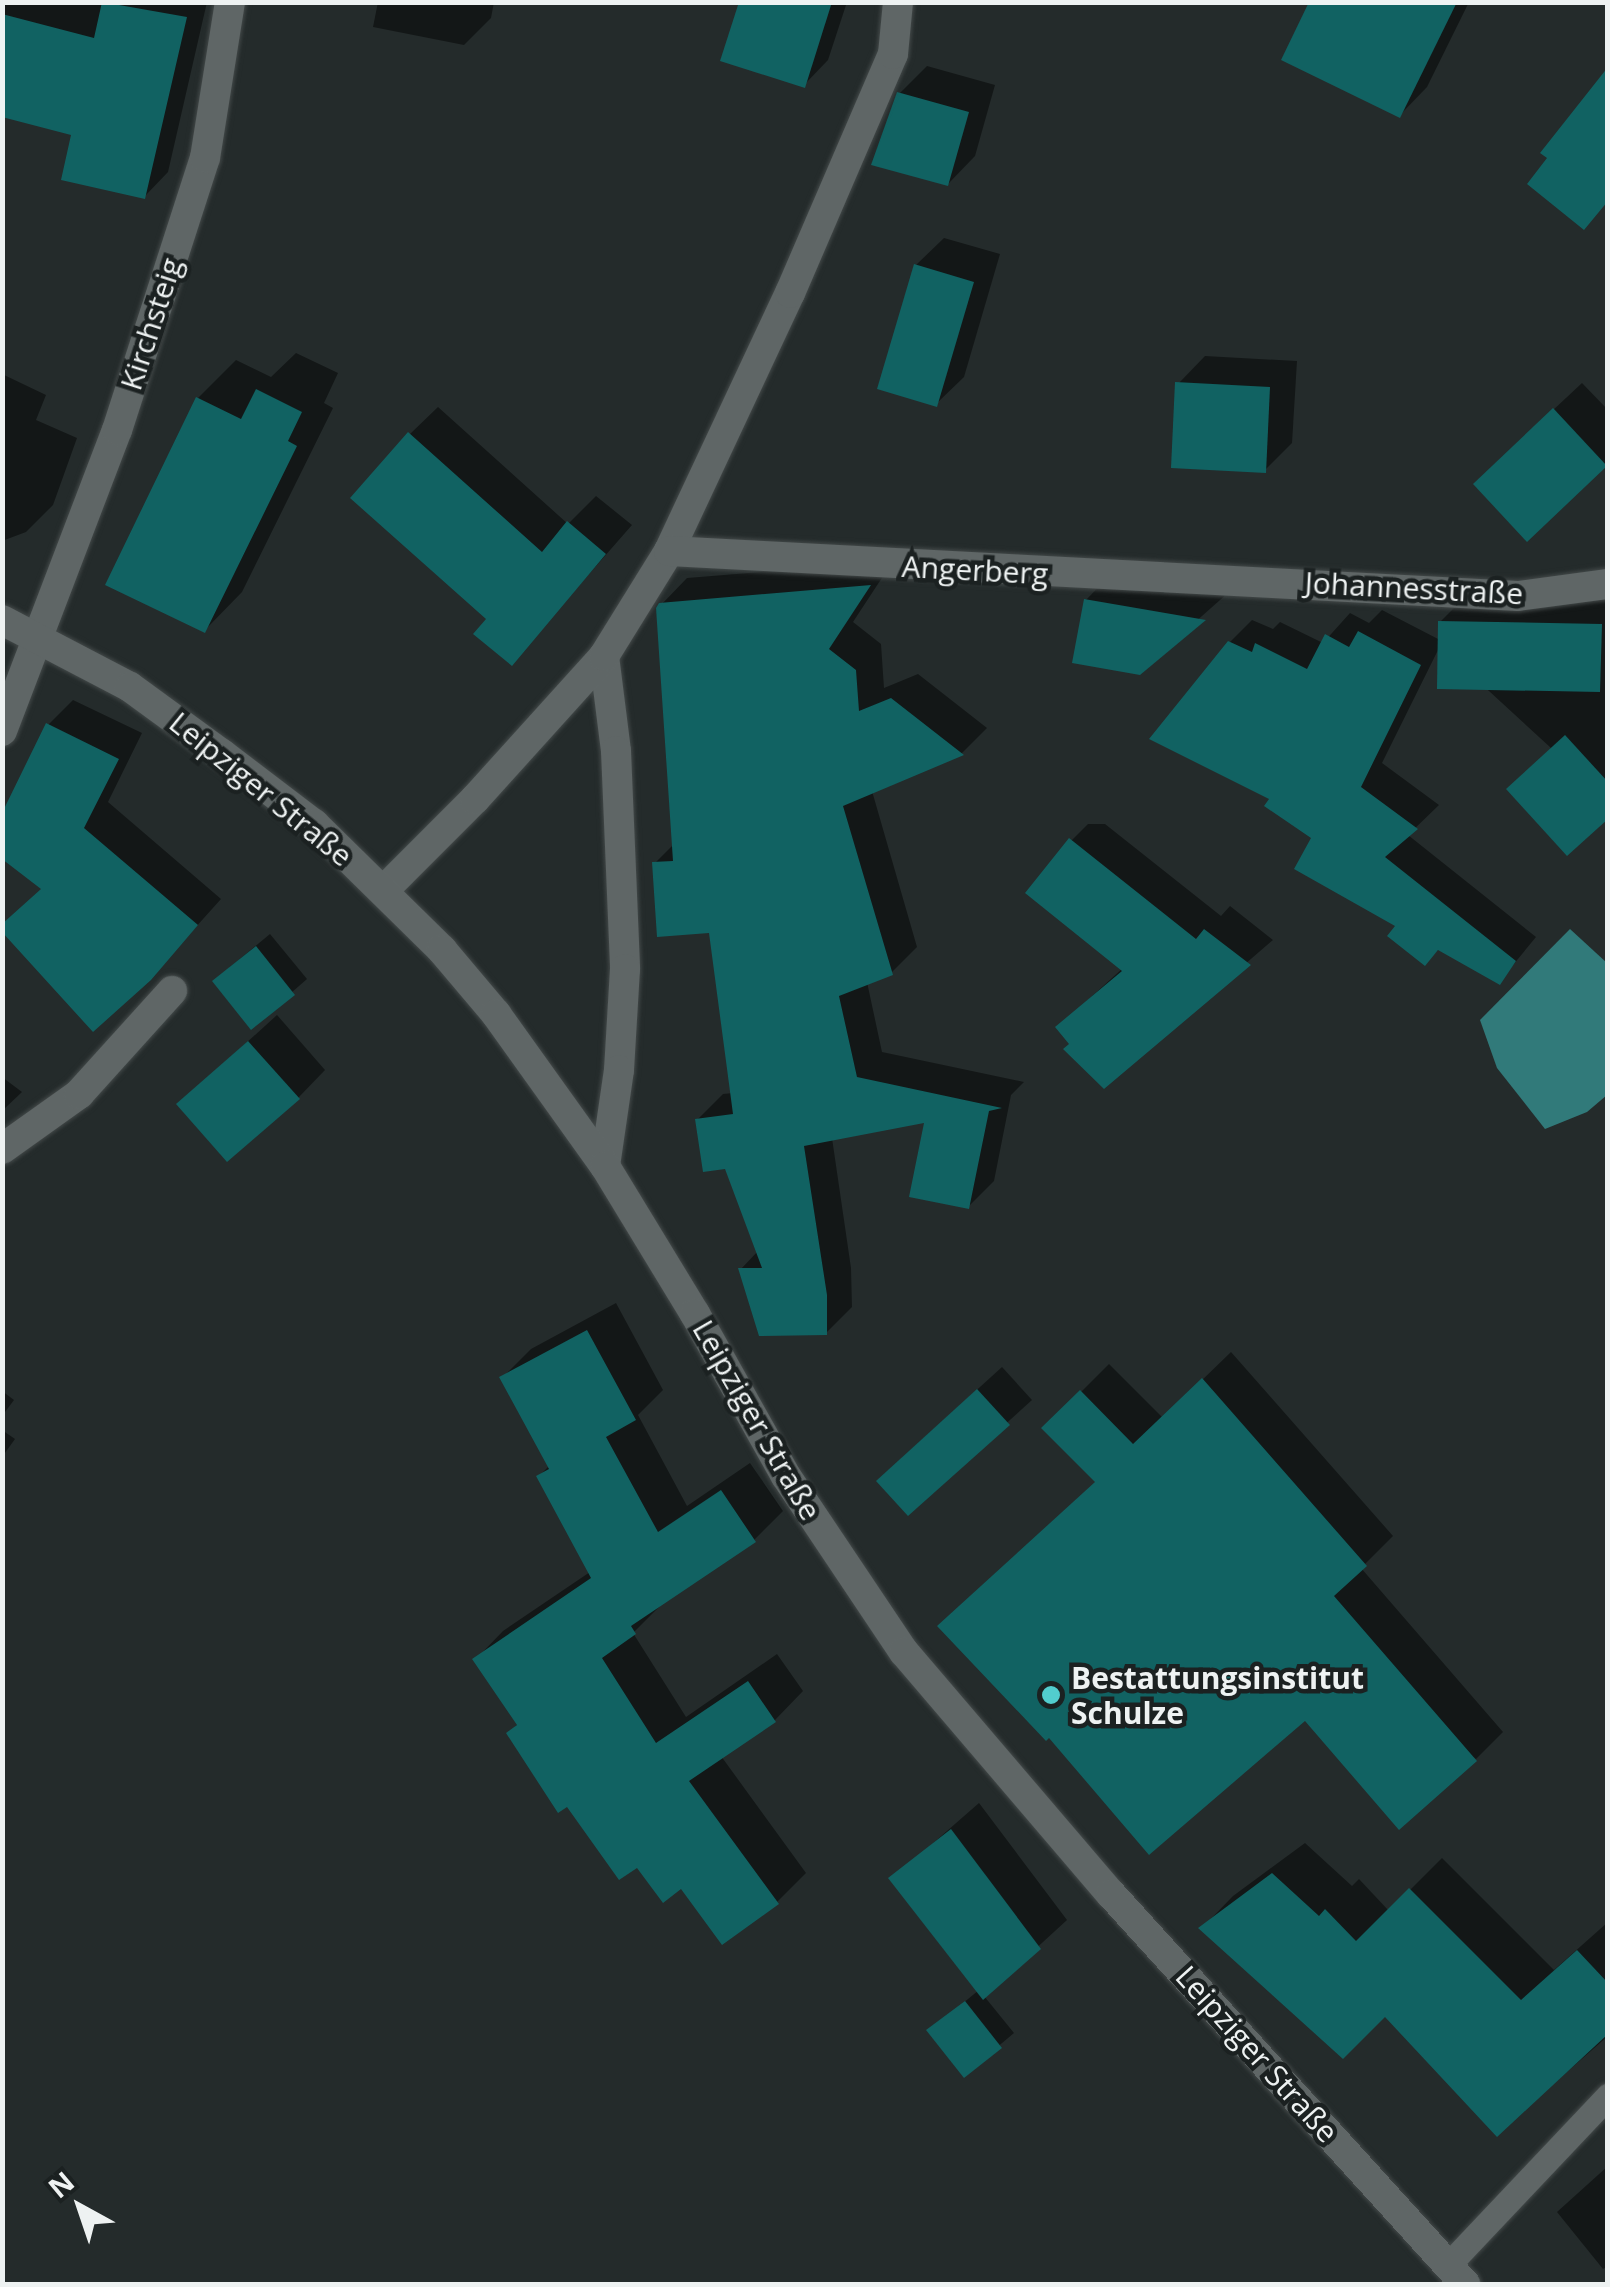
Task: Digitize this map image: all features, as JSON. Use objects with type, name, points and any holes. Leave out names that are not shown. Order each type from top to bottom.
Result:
[{"type":"street","name":"Kirchsteig","points":[[2,731],[117,430],[205,158],[230,2]]},
{"type":"street","points":[[383,890],[474,799],[604,656],[669,551],[790,293],[893,54],[898,2]]},
{"type":"street","name":"Angerberg","points":[[669,551],[989,572],[1280,582]]},
{"type":"street","name":"Johannesstraße","points":[[1280,582],[1518,596],[1608,584]]},
{"type":"street","name":"Leipziger Straße","points":[[2,620],[130,686],[314,824],[383,890],[496,1014],[604,1166],[695,1314],[786,1476],[904,1652],[1111,1894],[1456,2275]]},
{"type":"street","points":[[604,656],[616,751],[624,968],[619,1070],[604,1166]]},
{"type":"street","points":[[2,1148],[79,1094],[172,990]]},
{"type":"lane","points":[[1456,2275],[1608,2096]]},
{"type":"water","points":[[1570,929],[1607,963],[1607,1095],[1587,1112],[1545,1129],[1497,1068],[1480,1020]]},
{"type":"building","points":[[102,2],[187,17],[145,199],[61,180],[71,135],[2,117],[2,14],[94,38]]},
{"type":"building","points":[[739,2],[832,2],[805,88],[720,61]]},
{"type":"building","points":[[1309,2],[1457,2],[1400,118],[1281,60]]},
{"type":"building","points":[[1608,67],[1608,201],[1584,230],[1527,184],[1547,158],[1540,153]]},
{"type":"building","points":[[897,92],[969,112],[948,186],[871,165]]},
{"type":"building","points":[[914,264],[974,282],[937,407],[877,389]]},
{"type":"building","points":[[1175,382],[1270,387],[1266,473],[1171,468]]},
{"type":"building","points":[[256,389],[302,412],[288,441],[297,446],[205,633],[105,585],[196,397],[241,419]]},
{"type":"building","points":[[1553,408],[1607,466],[1527,542],[1473,484]]},
{"type":"building","points":[[408,432],[542,552],[567,521],[606,554],[512,666],[473,634],[486,619],[350,498]]},
{"type":"building","points":[[871,585],[829,649],[856,670],[859,711],[891,698],[964,755],[843,806],[893,975],[839,996],[857,1077],[1002,1108],[989,1111],[969,1209],[909,1197],[924,1123],[804,1146],[827,1295],[827,1335],[759,1336],[738,1268],[762,1268],[725,1169],[703,1172],[695,1119],[733,1114],[709,933],[657,937],[652,862],[673,861],[656,608],[659,603]]},
{"type":"building","points":[[1084,599],[1206,620],[1140,675],[1072,663]]},
{"type":"building","points":[[1438,621],[1602,624],[1600,692],[1437,689]]},
{"type":"building","points":[[1358,631],[1421,665],[1361,787],[1418,829],[1385,857],[1516,961],[1500,985],[1438,950],[1425,966],[1387,936],[1395,926],[1294,869],[1311,838],[1264,806],[1269,799],[1149,739],[1228,641],[1252,652],[1255,643],[1307,669],[1325,634],[1349,647]]},
{"type":"building","points":[[46,723],[119,759],[84,828],[198,925],[151,980],[93,1032],[2,932],[2,924],[41,889],[2,859],[2,813]]},
{"type":"building","points":[[1565,735],[1608,782],[1608,819],[1567,856],[1506,789]]},
{"type":"building","points":[[1069,838],[1196,939],[1204,929],[1251,965],[1104,1089],[1063,1049],[1069,1044],[1055,1027],[1122,971],[1025,893]]},
{"type":"building","points":[[256,946],[295,995],[251,1030],[212,981]]},
{"type":"building","points":[[248,1041],[300,1099],[227,1162],[176,1104]]},
{"type":"building","points":[[587,1330],[636,1420],[606,1437],[658,1532],[721,1490],[756,1542],[631,1626],[636,1634],[602,1658],[656,1743],[748,1681],[776,1722],[689,1781],[779,1904],[722,1945],[681,1889],[663,1903],[637,1868],[619,1880],[567,1807],[558,1813],[506,1733],[517,1725],[472,1659],[591,1578],[536,1476],[549,1469],[499,1377]]},
{"type":"building","points":[[1202,1378],[1367,1566],[1334,1596],[1477,1761],[1399,1830],[1305,1721],[1149,1855],[1049,1738],[1046,1741],[937,1626],[1095,1482],[1041,1428],[1080,1390],[1133,1444]]},
{"type":"building","points":[[977,1389],[1010,1425],[908,1516],[876,1481]]},
{"type":"building","points":[[951,1829],[1041,1949],[983,2000],[888,1878]]},
{"type":"building","points":[[1272,1873],[1319,1916],[1325,1909],[1356,1941],[1409,1888],[1521,2000],[1577,1950],[1608,1983],[1608,2034],[1497,2137],[1385,2017],[1343,2059],[1198,1928]]},
{"type":"building","points":[[965,2001],[1002,2048],[964,2078],[926,2030]]},
{"type":"place","name":"Bestattungsinstitut Schulze","points":[[1051,1695]]}]
